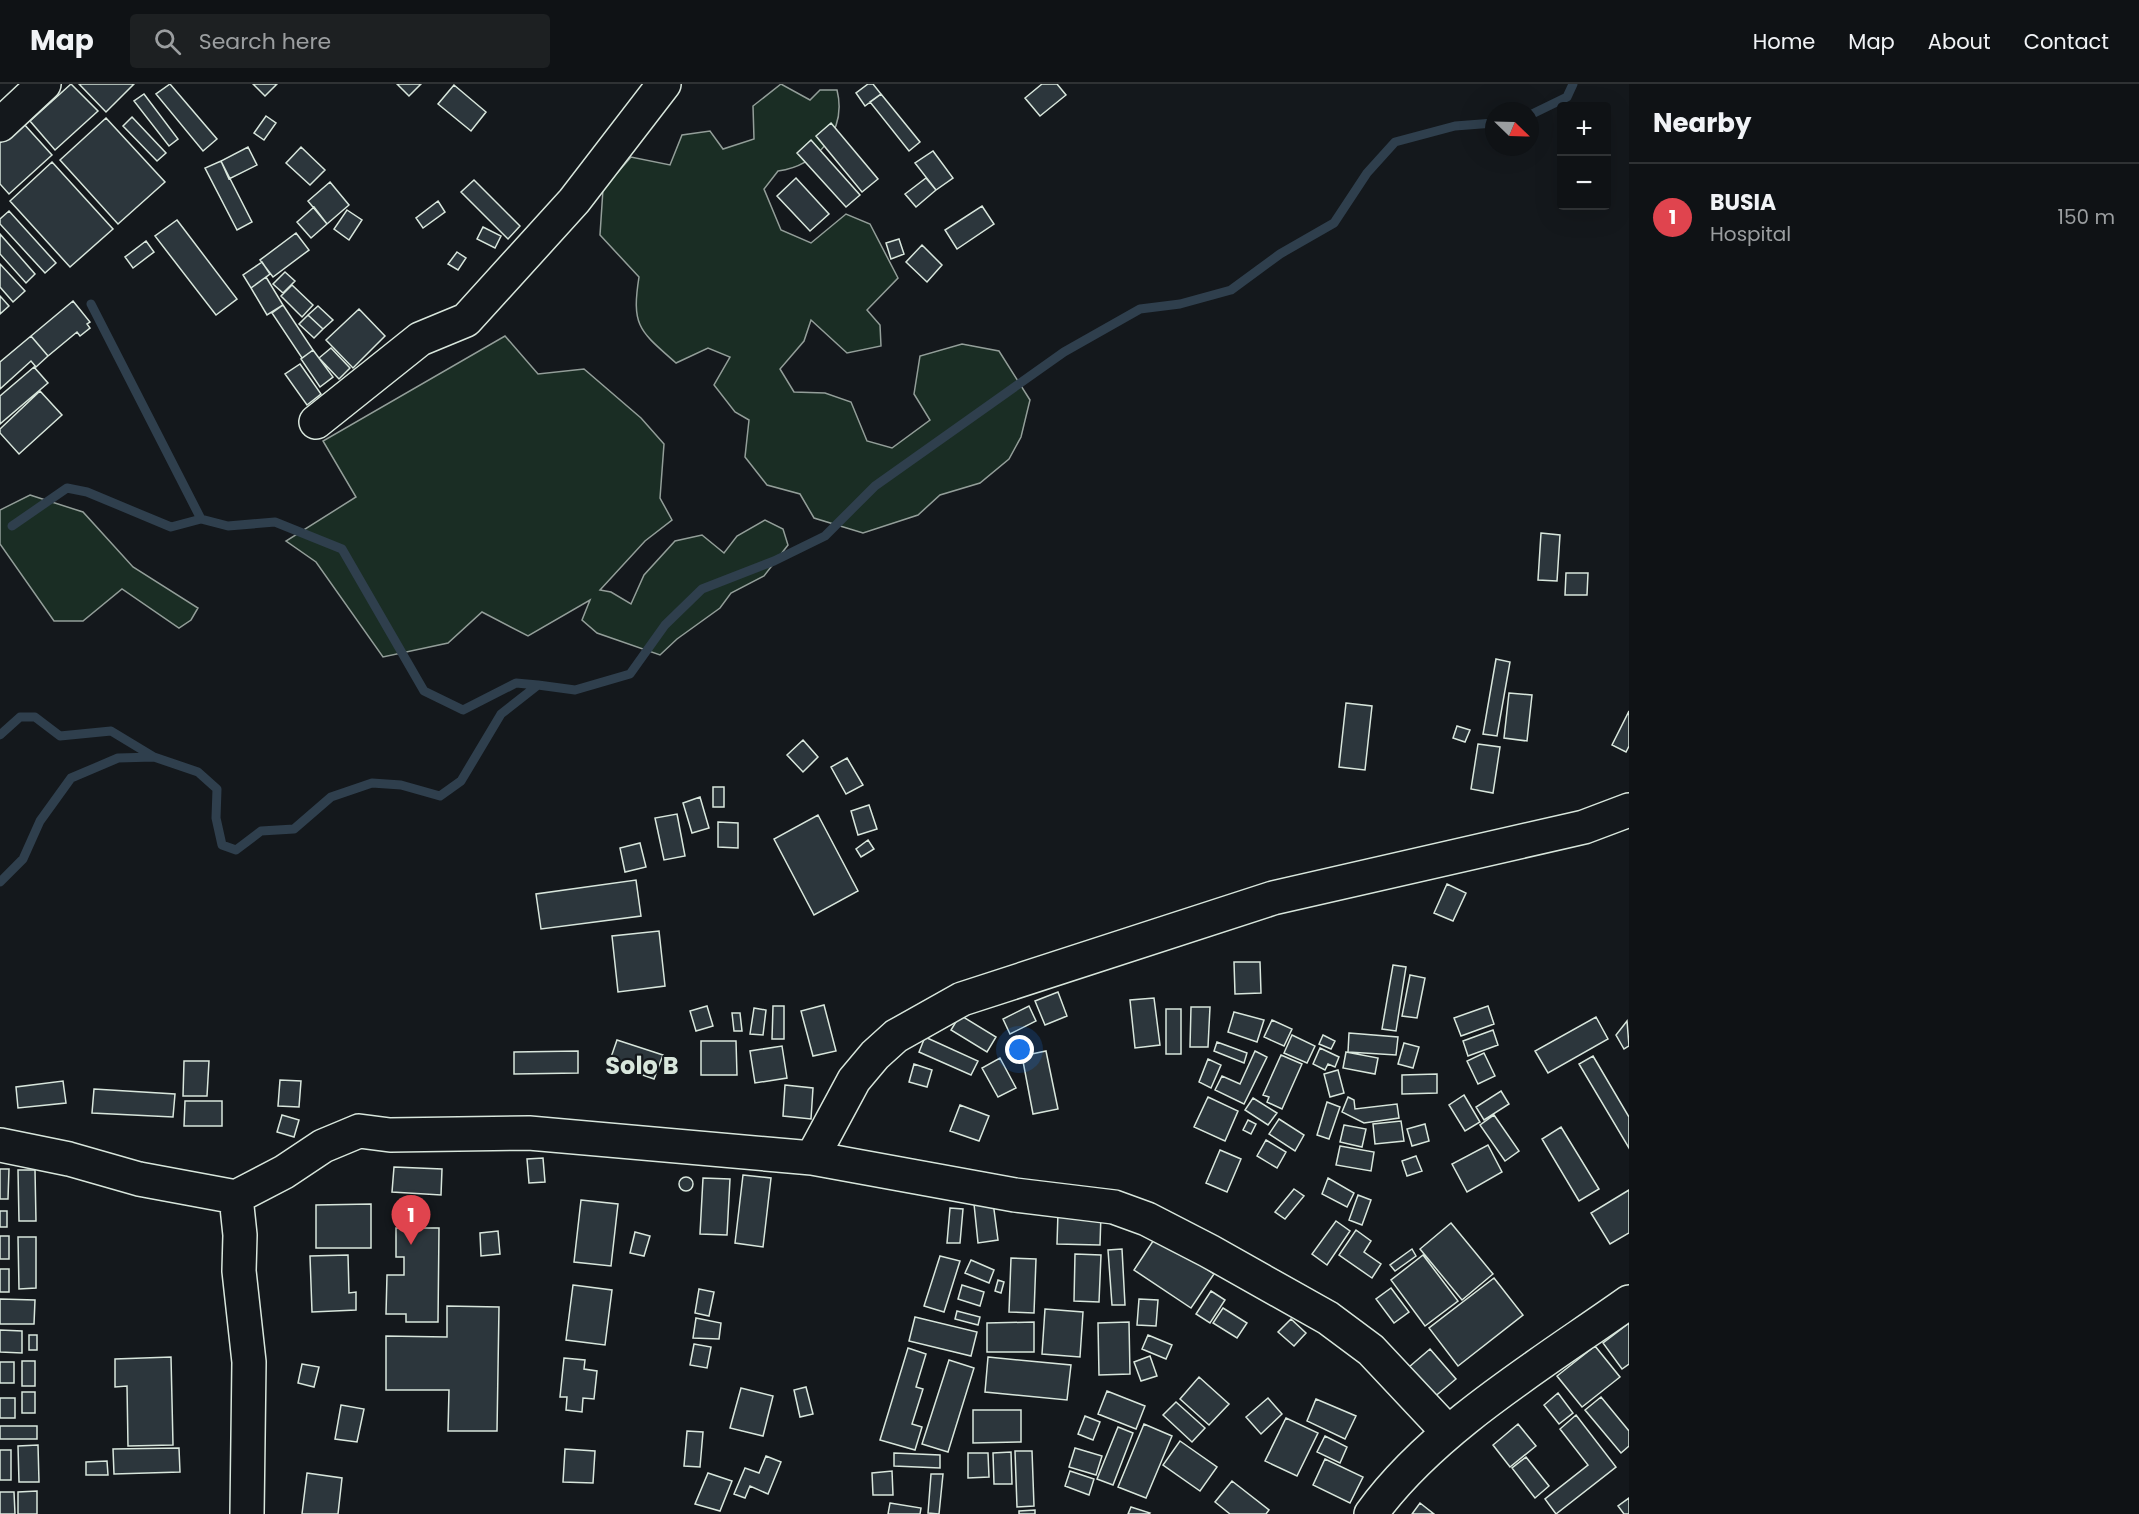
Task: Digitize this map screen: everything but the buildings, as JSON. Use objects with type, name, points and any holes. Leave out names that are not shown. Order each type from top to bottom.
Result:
[{"type":"street","points":[[0,125],[44,84]]},
{"type":"street","points":[[316,422],[420,339],[466,320],[574,201],[664,84]]},
{"type":"street","points":[[812,1158],[854,1080],[875,1055],[896,1036],[962,999],[1274,898],[1584,827],[1629,810]]},
{"type":"street","points":[[0,1145],[69,1159],[139,1179],[236,1197],[284,1172],[323,1146],[359,1131],[390,1135],[529,1133],[812,1158],[1015,1195],[1114,1207],[1147,1219],[1328,1318],[1371,1350],[1448,1432]]},
{"type":"street","points":[[236,1197],[240,1235],[239,1271],[249,1362],[247,1514]]},
{"type":"street","points":[[1371,1514],[1389,1488],[1448,1432],[1629,1302]]},
{"type":"green space","points":[[781,84],[810,100],[820,90],[837,90],[839,105],[838,119],[826,144],[806,162],[778,171],[764,189],[781,230],[811,243],[846,214],[870,224],[898,278],[867,310],[880,325],[881,346],[847,353],[811,320],[804,341],[780,369],[794,392],[825,393],[851,402],[867,441],[892,448],[930,420],[914,394],[920,356],[962,344],[999,351],[1030,400],[1021,437],[1009,459],[980,483],[940,495],[918,515],[863,533],[814,518],[800,494],[767,485],[745,457],[749,420],[735,412],[714,385],[730,357],[708,348],[676,363],[654,343],[646,335],[638,318],[636,307],[639,277],[600,235],[603,189],[631,157],[670,165],[682,135],[710,131],[723,149],[754,139],[753,106]]},
{"type":"green space","points":[[505,336],[538,374],[584,369],[641,418],[664,444],[660,498],[672,520],[645,541],[600,590],[611,592],[631,604],[644,575],[675,541],[702,535],[724,553],[737,536],[765,520],[783,529],[788,545],[764,576],[731,593],[720,608],[677,639],[660,655],[597,633],[582,620],[590,600],[528,636],[482,612],[448,643],[383,657],[316,562],[286,541],[356,497],[323,441]]},
{"type":"green space","points":[[30,495],[83,512],[133,567],[198,608],[191,620],[179,628],[122,589],[83,621],[54,621],[0,544],[0,510]]},
{"type":"waterway","points":[[1539,111],[1567,97],[1573,84]]},
{"type":"waterway","points":[[0,882],[23,859],[40,821],[71,778],[118,758],[154,757],[198,772],[217,789],[216,818],[222,845],[236,850],[261,831],[294,829],[331,797],[372,783],[401,785],[440,796],[461,781],[501,714],[538,685],[575,690],[630,674],[665,625],[702,589],[774,561],[825,536],[875,486],[1064,352],[1140,309],[1180,304],[1231,290],[1280,254],[1334,223],[1367,173],[1395,142],[1455,126],[1485,124]]},
{"type":"waterway","points":[[91,304],[201,519]]},
{"type":"waterway","points":[[12,526],[67,488],[87,492],[171,527],[201,519],[228,526],[275,522],[342,549],[424,691],[463,710],[516,683],[538,685]]},
{"type":"waterway","points":[[0,735],[20,717],[35,717],[60,736],[111,731],[154,757]]},
{"type":"place","name":"BUSIA","points":[[411,1245]]},
{"type":"district","name":"Solo B","points":[[642,1066]]}]
